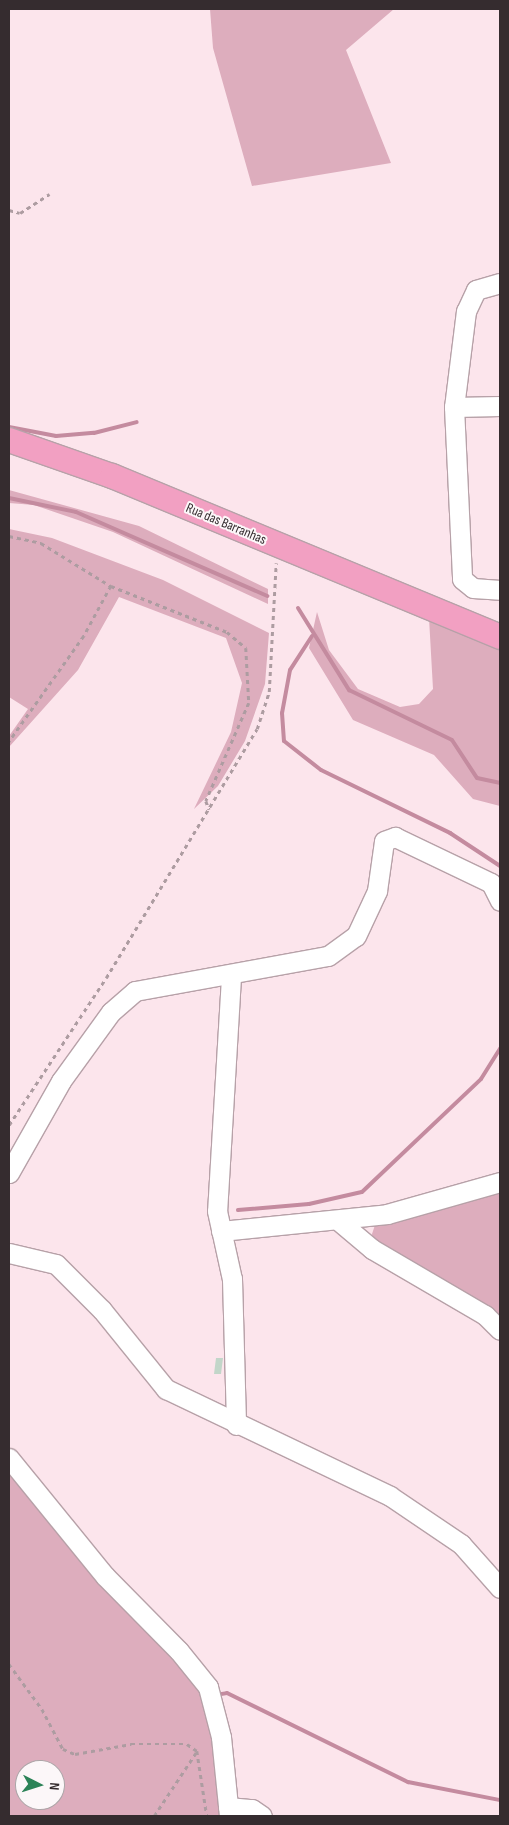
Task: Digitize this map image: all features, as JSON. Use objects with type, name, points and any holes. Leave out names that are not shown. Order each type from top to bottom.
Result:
[{"type":"main road","name":"Rua das Barranhas","points":[[9,440],[46,450],[500,637]]},
{"type":"lane","points":[[500,283],[476,290],[466,311],[454,408],[462,579],[473,588],[500,590]]},
{"type":"lane","points":[[454,408],[500,406]]},
{"type":"lane","points":[[9,1172],[61,1081],[111,1012],[135,991],[232,977],[328,956],[356,936],[377,891],[384,841],[395,837],[491,883],[500,901]]},
{"type":"lane","points":[[232,977],[217,1212],[232,1279],[236,1425]]},
{"type":"lane","points":[[221,1231],[340,1222],[455,1198],[500,1182]]},
{"type":"lane","points":[[340,1222],[372,1249],[484,1315],[500,1330]]},
{"type":"lane","points":[[9,1253],[56,1264],[102,1310],[166,1389],[236,1425],[390,1496],[461,1544],[500,1588]]},
{"type":"lane","points":[[9,1458],[105,1576],[179,1651],[208,1687],[222,1737],[228,1811],[252,1809],[262,1816]]},
{"type":"path","points":[[9,210],[20,213],[49,194]]},
{"type":"path","points":[[9,536],[41,543],[110,586],[228,632],[246,648],[249,703],[206,801],[209,810]]},
{"type":"path","points":[[9,1124],[106,978],[257,729],[269,692],[275,620],[273,571],[281,547]]},
{"type":"path","points":[[9,742],[84,636],[110,586]]},
{"type":"path","points":[[9,1664],[42,1709],[63,1748],[75,1754],[131,1744],[187,1744],[197,1751],[207,1816]]},
{"type":"path","points":[[154,1816],[197,1751]]},
{"type":"shaded area","points":[[210,9],[394,9],[346,50],[391,163],[252,186],[213,48]]},
{"type":"shaded area","points":[[9,490],[139,526],[268,589],[268,604],[113,532],[34,505],[9,503]]},
{"type":"shaded area","points":[[9,529],[52,538],[163,580],[269,633],[265,684],[245,741],[218,786],[194,809],[231,732],[242,683],[226,638],[119,597],[78,670],[9,747],[9,736],[28,709],[9,697]]},
{"type":"shaded area","points":[[317,612],[329,650],[358,689],[400,707],[419,704],[433,689],[429,618],[500,647],[500,806],[473,799],[434,755],[353,720],[309,648]]},
{"type":"shaded area","points":[[500,1186],[500,1327],[374,1246],[372,1234],[375,1225],[392,1216]]},
{"type":"shaded area","points":[[9,1471],[76,1553],[154,1633],[197,1684],[214,1738],[221,1816],[9,1816]]},
{"type":"building","points":[[216,1358],[223,1358],[221,1374],[214,1374]]},
{"type":"waterway","points":[[9,427],[56,436],[94,433],[137,422]]},
{"type":"waterway","points":[[9,498],[76,512],[267,596]]},
{"type":"waterway","points":[[298,608],[349,690],[452,740],[477,778],[500,783]]},
{"type":"waterway","points":[[312,636],[290,670],[282,713],[284,741],[321,770],[450,833],[500,866]]},
{"type":"waterway","points":[[238,1210],[309,1204],[362,1192],[481,1079],[500,1049]]},
{"type":"waterway","points":[[215,1695],[227,1693],[408,1782],[500,1800]]}]
